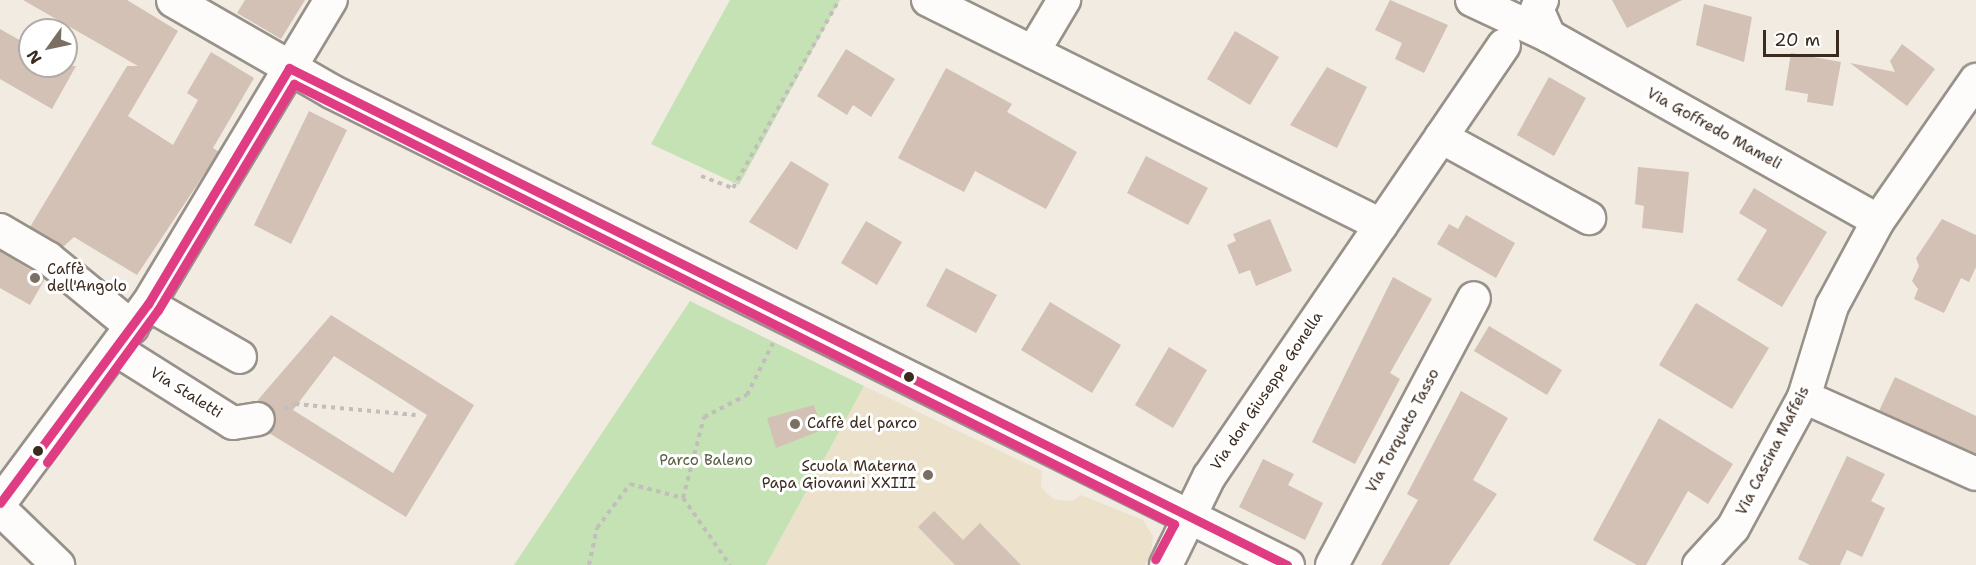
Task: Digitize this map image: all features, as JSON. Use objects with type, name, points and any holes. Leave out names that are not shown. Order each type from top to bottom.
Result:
[{"type":"street","points":[[173,0],[289,68],[787,315],[1190,519],[1287,565]]},
{"type":"street","points":[[0,503],[133,327],[331,0]]},
{"type":"street","points":[[928,0],[1382,225]]},
{"type":"street","points":[[1033,52],[1064,0]]},
{"type":"street","name":"Via Goffredo Mameli","points":[[1472,0],[1549,36],[1878,221]]},
{"type":"street","points":[[1542,0],[1537,9],[1549,36]]},
{"type":"street","name":"Via don Giuseppe Gonella","points":[[1166,565],[1209,477],[1504,45]]},
{"type":"street","name":"Via Cascina Maffeis","points":[[1699,565],[1733,528],[1804,397],[1832,306],[1878,221],[1976,80]]},
{"type":"street","points":[[1441,137],[1589,218]]},
{"type":"street","points":[[0,230],[48,258],[133,327],[240,357]]},
{"type":"street","name":"Via Torquato Tasso","points":[[1332,565],[1474,298]]},
{"type":"street","name":"Via Staletti","points":[[133,327],[233,423],[258,419]]},
{"type":"street","points":[[1804,397],[1976,474]]},
{"type":"street","points":[[0,509],[58,565]]},
{"type":"path","points":[[701,176],[734,189],[839,0]]},
{"type":"path","points":[[684,498],[704,417],[747,395],[787,315]]},
{"type":"path","points":[[258,419],[295,404],[416,415]]},
{"type":"path","points":[[589,565],[597,528],[630,484],[684,498],[730,565]]},
{"type":"shaded area","name":"Scuola Materna Papa Giovanni XXIII","points":[[864,386],[1042,471],[1041,487],[1053,499],[1072,501],[1081,495],[1143,520],[1153,536],[1151,555],[1145,565],[766,565]]},
{"type":"green space","points":[[730,0],[840,0],[739,185],[651,144]]},
{"type":"green space","name":"Parco Baleno","points":[[690,301],[864,386],[766,565],[514,565]]},
{"type":"building","points":[[23,0],[127,0],[178,31],[128,116],[173,145],[198,100],[187,93],[211,52],[254,78],[213,148],[219,152],[137,275],[74,237],[63,247],[30,227],[127,66],[138,66],[78,32],[78,18],[54,18]]},
{"type":"building","points":[[245,0],[305,0],[281,39],[237,13]]},
{"type":"building","points":[[1390,0],[1448,25],[1424,73],[1395,59],[1402,43],[1375,30]]},
{"type":"building","points":[[1612,0],[1682,0],[1627,28]]},
{"type":"building","points":[[1704,4],[1752,17],[1744,62],[1696,45]]},
{"type":"building","points":[[0,29],[18,39],[18,78],[69,78],[52,109],[0,79]]},
{"type":"building","points":[[1235,31],[1279,57],[1250,105],[1207,79]]},
{"type":"building","points":[[1902,44],[1935,69],[1907,106],[1850,63],[1895,72],[1890,61]]},
{"type":"building","points":[[846,49],[895,79],[871,117],[853,105],[847,115],[817,96]]},
{"type":"building","points":[[1791,53],[1841,62],[1833,106],[1807,102],[1808,94],[1785,90]]},
{"type":"building","points":[[1327,67],[1367,87],[1337,148],[1290,125]]},
{"type":"building","points":[[946,68],[1012,104],[1007,112],[1077,152],[1046,209],[975,171],[964,192],[898,158]]},
{"type":"building","points":[[1549,77],[1586,98],[1554,156],[1517,135]]},
{"type":"building","points":[[309,111],[347,130],[291,244],[254,225]]},
{"type":"building","points":[[1146,156],[1208,188],[1188,225],[1127,193]]},
{"type":"building","points":[[791,161],[829,184],[797,250],[749,222]]},
{"type":"building","points":[[1638,167],[1689,172],[1683,233],[1642,228],[1644,206],[1635,204]]},
{"type":"building","points":[[1754,188],[1827,232],[1782,307],[1737,280],[1767,230],[1739,213]]},
{"type":"building","points":[[1466,215],[1515,243],[1496,278],[1437,244],[1449,224],[1458,229]]},
{"type":"building","points":[[1270,219],[1292,271],[1256,286],[1250,270],[1239,274],[1227,245],[1236,241],[1233,234]]},
{"type":"building","points":[[1942,219],[1976,235],[1976,267],[1969,282],[1961,278],[1944,313],[1914,299],[1918,289],[1912,281],[1919,266],[1916,258]]},
{"type":"building","points":[[866,221],[902,242],[877,285],[841,263]]},
{"type":"building","points":[[0,251],[45,279],[30,305],[0,288]]},
{"type":"building","points":[[946,268],[997,295],[976,333],[926,306]]},
{"type":"building","points":[[1393,277],[1432,299],[1390,373],[1400,379],[1355,464],[1312,442]]},
{"type":"building","points":[[1050,302],[1121,345],[1092,393],[1021,350]]},
{"type":"building","points":[[1696,303],[1769,348],[1732,409],[1659,365]]},
{"type":"building","points":[[331,315],[474,405],[406,517],[269,433],[276,416],[257,401]],"holes":[[[334,356],[427,415],[393,473],[293,410]]]},
{"type":"building","points":[[1489,326],[1562,370],[1547,395],[1474,351]]},
{"type":"building","points":[[1169,347],[1207,370],[1173,428],[1135,405]]},
{"type":"building","points":[[1895,377],[1976,416],[1976,454],[1879,411]]},
{"type":"building","points":[[1461,391],[1508,418],[1473,480],[1497,494],[1449,565],[1381,565],[1418,500],[1407,494]]},
{"type":"building","name":"Caffè del parco","points":[[814,405],[822,430],[776,448],[767,418]]},
{"type":"building","points":[[1659,418],[1733,464],[1708,504],[1688,491],[1646,565],[1637,565],[1593,540]]},
{"type":"building","points":[[1847,456],[1885,474],[1871,501],[1885,508],[1862,557],[1847,550],[1840,565],[1810,565],[1798,559]]},
{"type":"building","points":[[1263,459],[1294,474],[1288,485],[1323,503],[1305,540],[1239,507]]},
{"type":"building","points":[[934,511],[963,540],[980,523],[1021,565],[955,565],[918,527]]},
{"type":"transit line","points":[[0,503],[148,304],[289,68],[1287,565]]},
{"type":"transit line","points":[[47,462],[158,310],[294,84],[1174,524],[1155,559]]},
{"type":"place","name":"Caffè dell'Angolo","points":[[35,278]]},
{"type":"place","name":"Caffè del parco","points":[[795,424]]},
{"type":"place","name":"Scuola Materna Papa Giovanni XXIII","points":[[928,475]]}]
